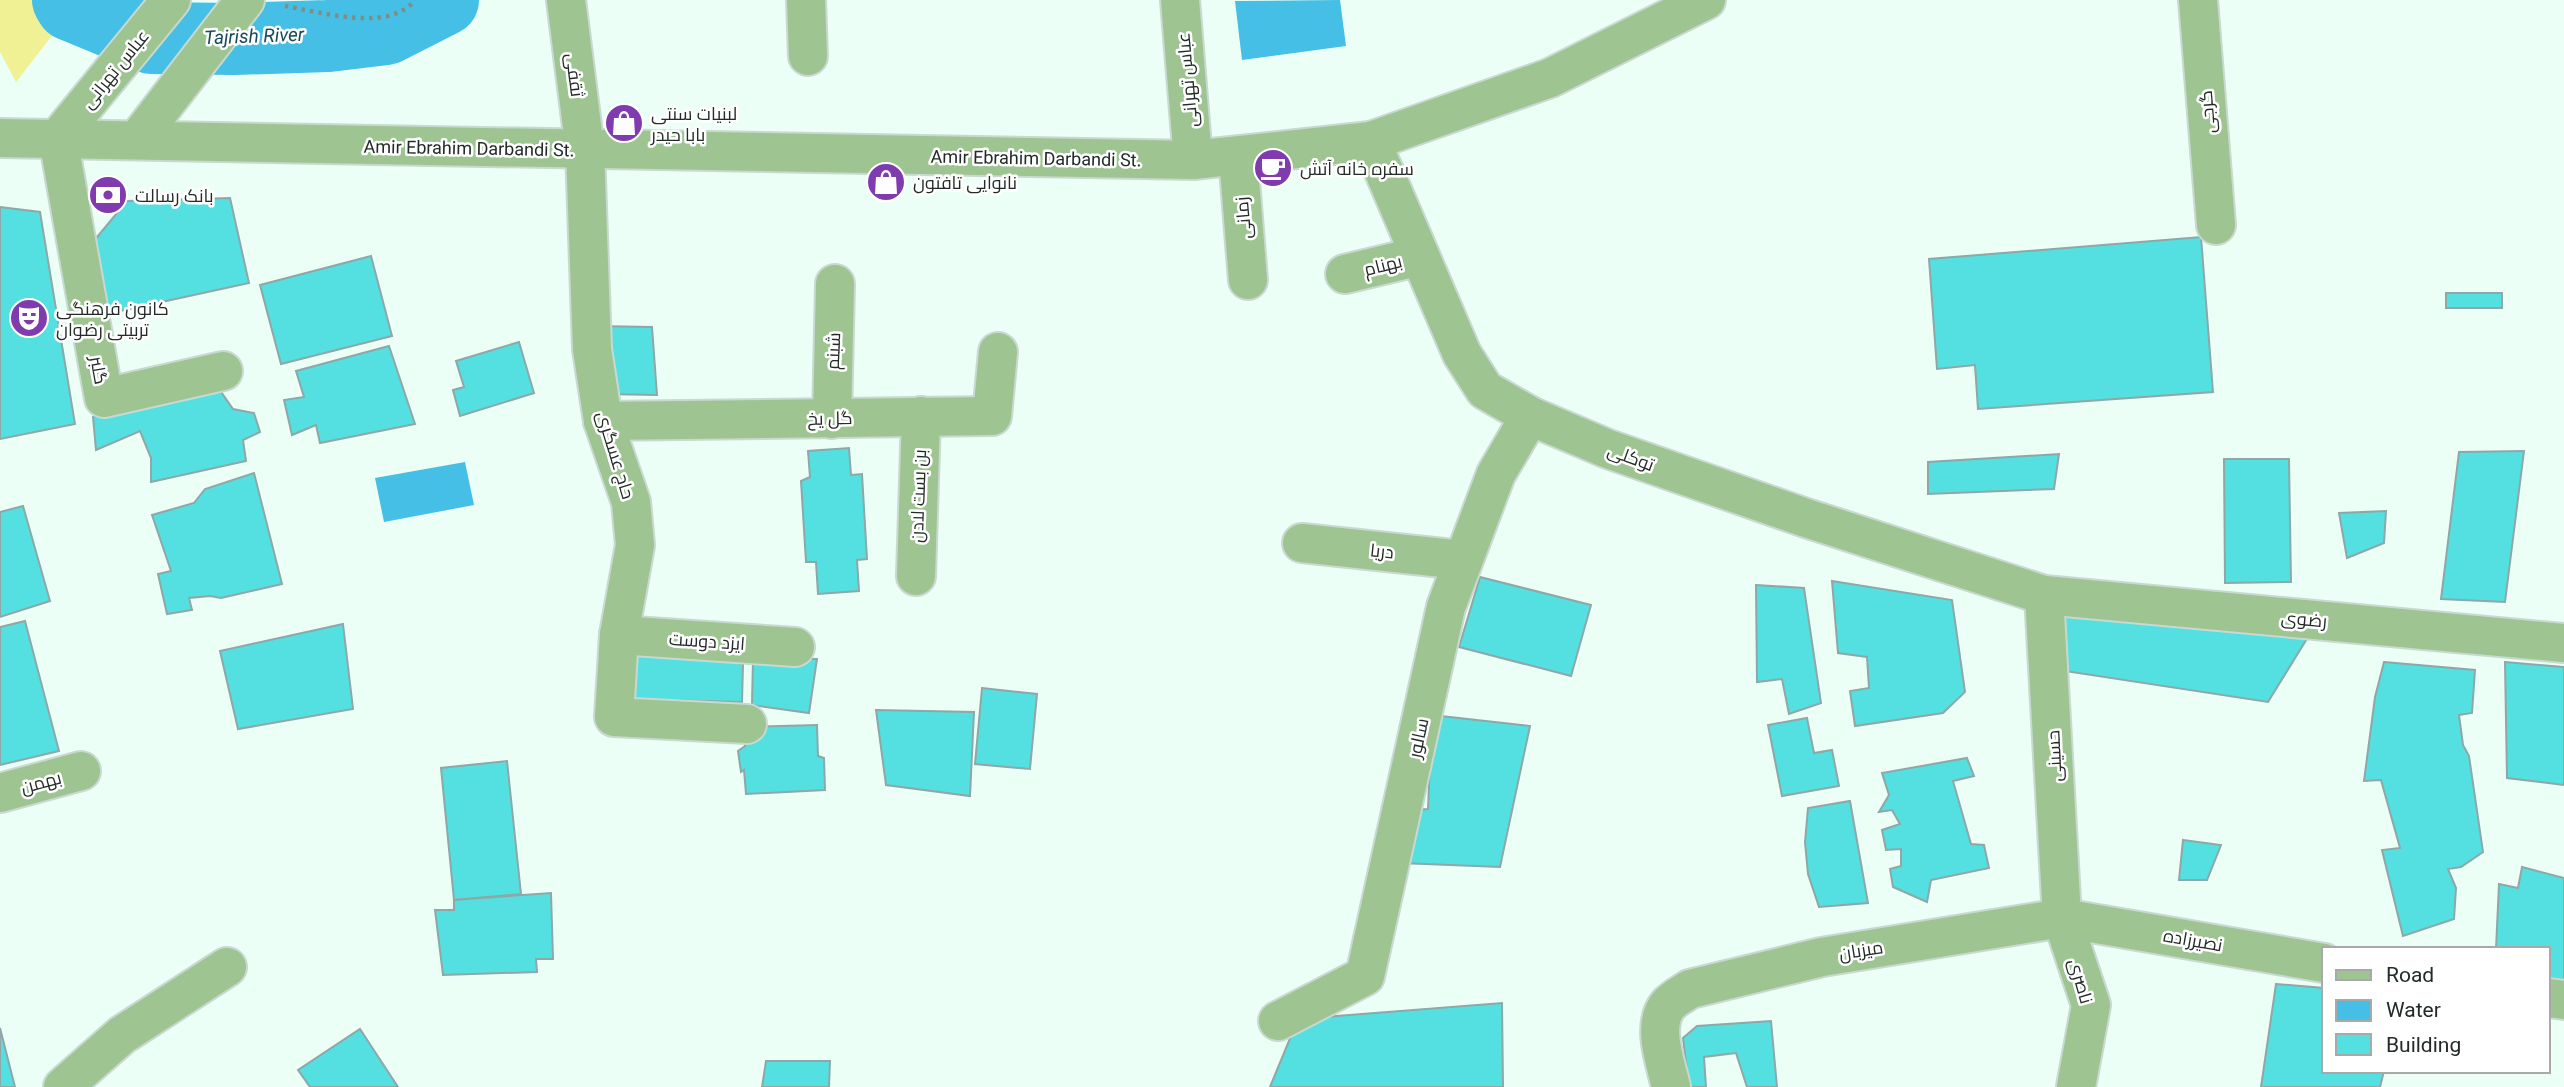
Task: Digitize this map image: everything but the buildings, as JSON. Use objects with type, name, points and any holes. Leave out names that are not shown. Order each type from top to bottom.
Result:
[{"type":"street","name":"عباس تهرانی","points":[[58,138],[171,0]]},
{"type":"street","points":[[137,140],[245,0]]},
{"type":"street","name":"ثقفی","points":[[566,0],[585,150]]},
{"type":"street","points":[[806,0],[808,56]]},
{"type":"street","name":"عباس تهرانی","points":[[1180,0],[1194,160]]},
{"type":"street","name":"Amir Ebrahim Darbandi St.","points":[[0,138],[1194,160],[1371,141],[1550,78],[1706,0]]},
{"type":"street","name":"گرجی","points":[[2198,0],[2216,225]]},
{"type":"street","name":"گلبر","points":[[58,138],[104,398],[223,371]]},
{"type":"street","name":"توکلی","points":[[1371,141],[1462,354],[1485,390],[1530,416],[1648,463],[2044,596]]},
{"type":"street","name":"حاج عسگری","points":[[585,150],[592,349],[603,421],[631,502],[635,544],[619,635],[614,717],[747,724]]},
{"type":"street","name":"زمانی","points":[[1238,156],[1248,281]]},
{"type":"street","name":"بهنام","points":[[1345,274],[1420,256]]},
{"type":"street","name":"شبنم","points":[[832,419],[835,284]]},
{"type":"street","name":"گل یخ","points":[[603,421],[992,416],[998,352]]},
{"type":"street","name":"بن بست لادن","points":[[916,576],[921,416]]},
{"type":"street","name":"سالور","points":[[1278,1021],[1365,976],[1447,607],[1462,559],[1496,474],[1530,416]]},
{"type":"street","name":"دریا","points":[[1302,542],[1462,559]]},
{"type":"street","name":"رضوى","points":[[2044,596],[2564,643]]},
{"type":"street","name":"حسینی","points":[[2044,596],[2062,918]]},
{"type":"street","name":"ایزد دوست","points":[[619,635],[795,648]]},
{"type":"street","name":"بهمن","points":[[0,793],[81,771]]},
{"type":"street","name":"نصیرزاده","points":[[2062,918],[2322,963]]},
{"type":"street","name":"میزبان","points":[[1671,1087],[1660,1026],[1667,1006],[1690,989],[1822,957],[2062,918]]},
{"type":"street","name":"ناصری","points":[[2062,918],[2091,1005],[2076,1087]]},
{"type":"street","points":[[63,1087],[122,1035],[227,967]]},
{"type":"path","points":[[285,6],[373,20],[408,8],[415,0]]},
{"type":"green space","points":[[0,0],[59,0],[68,15],[16,82],[0,52]]},
{"type":"water","points":[[1340,0],[1346,46],[1242,60],[1235,1]]},
{"type":"water","points":[[465,462],[474,505],[384,522],[375,478]]},
{"type":"waterway","name":"Tajrish River","points":[[68,0],[71,5],[151,38],[234,39],[328,36],[386,29],[443,0]]},
{"type":"place","name":"لبنیات سنتی بابا حیدر","points":[[624,123]]},
{"type":"place","name":"سفره خانه آتش","points":[[1273,168]]},
{"type":"place","name":"نانوایی تافتون","points":[[886,182]]},
{"type":"place","name":"بانک رسالت","points":[[108,195]]},
{"type":"place","name":"کانون فرهنگی تربیتی رضوان","points":[[29,318]]}]
